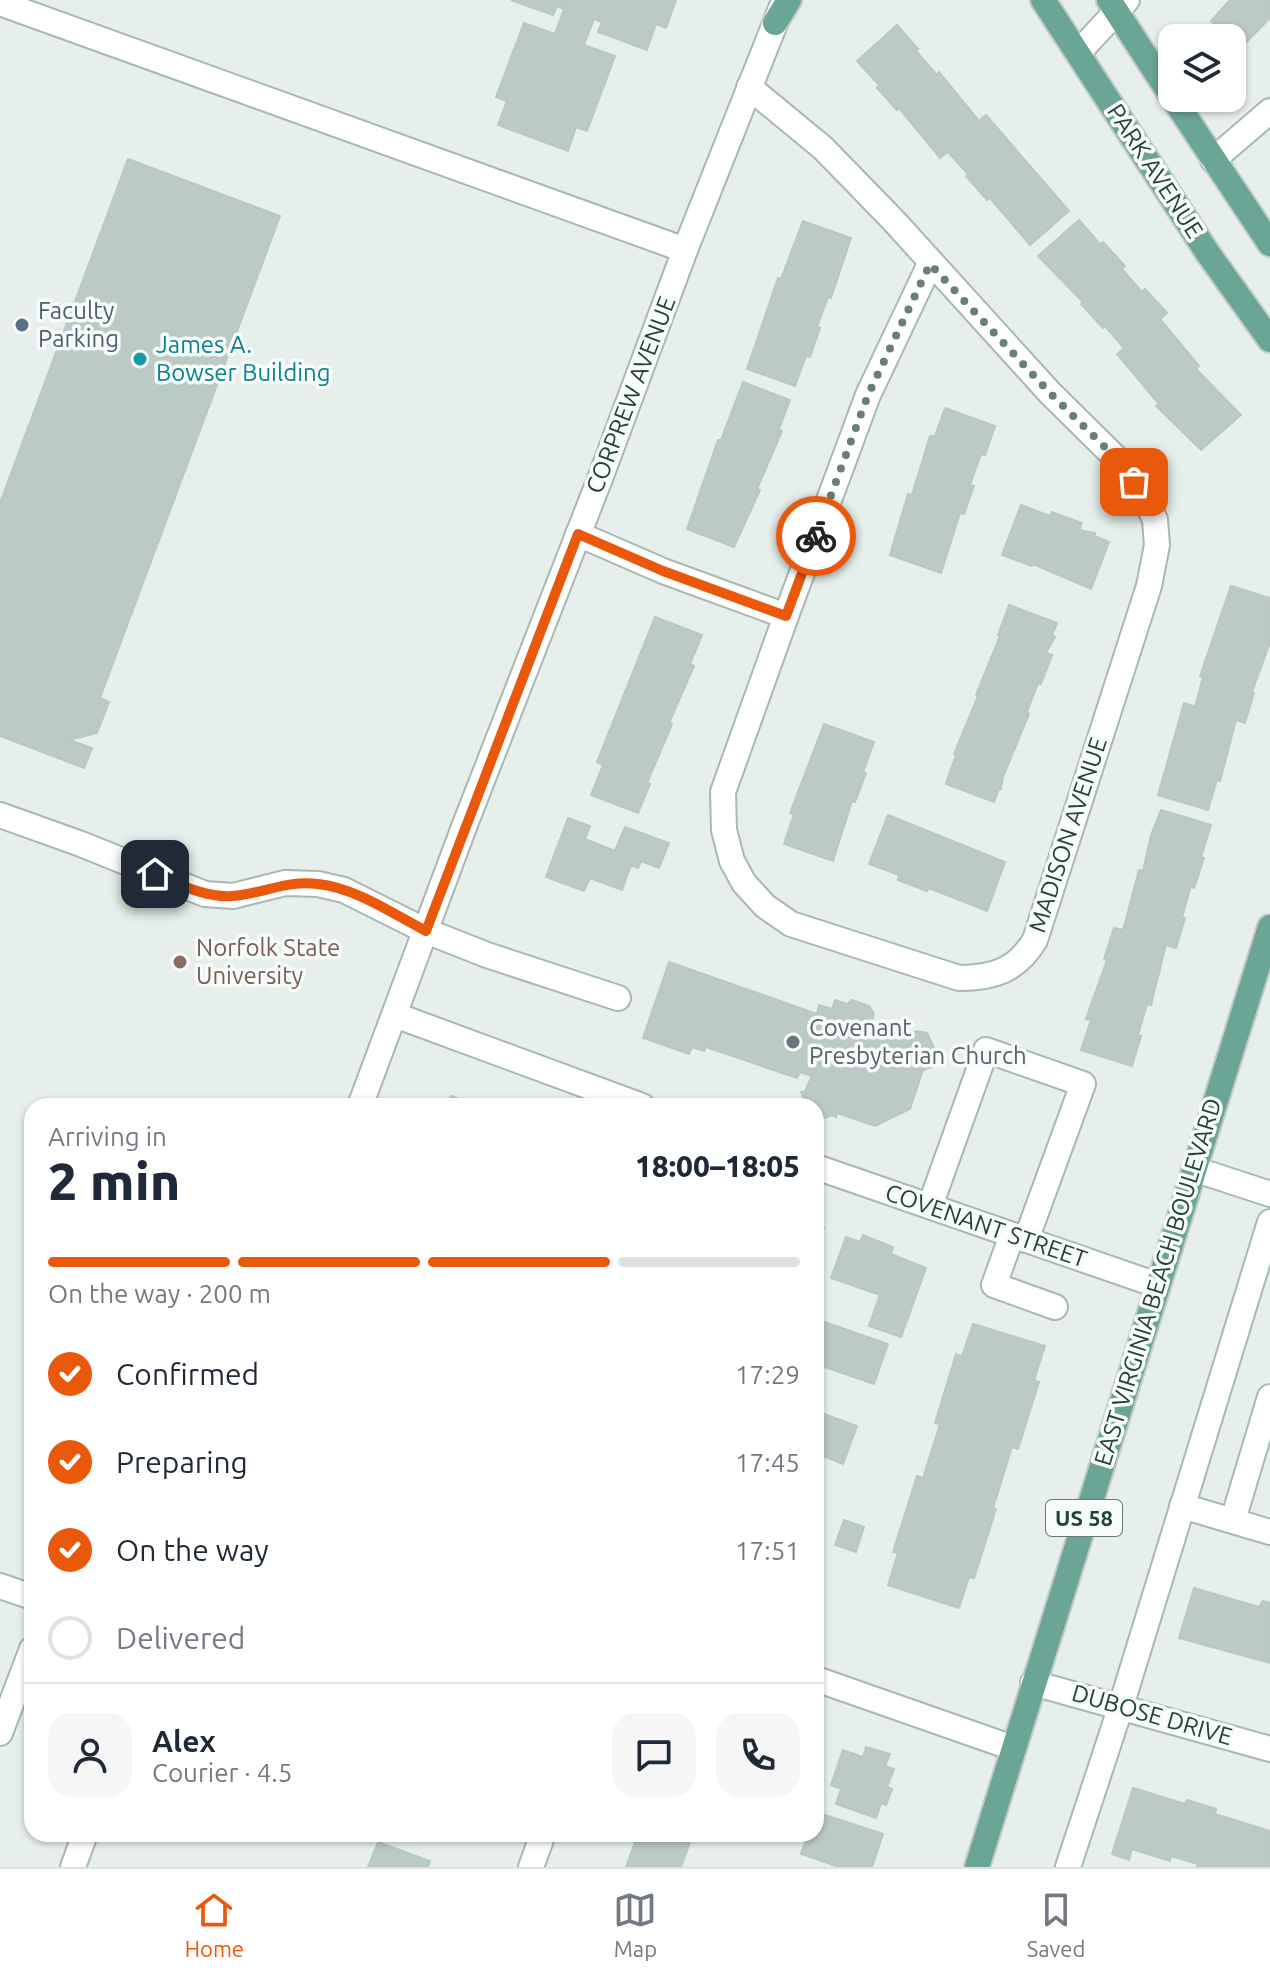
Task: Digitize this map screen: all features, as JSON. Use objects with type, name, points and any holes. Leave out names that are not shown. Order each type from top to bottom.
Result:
[{"type":"main road","points":[[775,23],[787,0]]},
{"type":"main road","name":"PARK AVENUE","points":[[1043,0],[1207,252],[1270,340]]},
{"type":"main road","points":[[1117,4],[1158,73]]},
{"type":"main road","points":[[1182,112],[1270,244]]},
{"type":"main road","name":"EAST VIRGINIA BEACH BOULEVARD","points":[[977,1867],[1270,927]]},
{"type":"street","points":[[0,3],[685,250]]},
{"type":"street","points":[[1078,53],[1117,4]]},
{"type":"street","name":"CORPREW AVENUE","points":[[363,1098],[685,250],[775,23]]},
{"type":"street","name":"MADISON AVENUE","points":[[749,87],[823,148],[894,221],[1050,393],[1122,464],[1146,500],[1155,520],[1157,545],[1149,586],[1035,940],[1028,952],[1006,970],[984,978],[959,978],[791,924],[765,906],[744,883],[732,861],[724,830],[723,792],[786,616],[868,395],[930,264]]},
{"type":"street","points":[[1213,160],[1270,111]]},
{"type":"street","points":[[578,534],[663,571],[786,616]]},
{"type":"street","points":[[0,815],[205,894],[233,896],[285,883],[318,884],[344,890],[426,931],[487,955],[618,998]]},
{"type":"street","points":[[395,1015],[620,1098]]},
{"type":"street","points":[[930,1206],[986,1050],[1083,1084],[1019,1237],[994,1285],[1055,1307]]},
{"type":"street","points":[[1194,1169],[1270,1194]]},
{"type":"street","name":"COVENANT STREET","points":[[824,1170],[1157,1285]]},
{"type":"street","points":[[1068,1867],[1121,1706],[1270,1222]]},
{"type":"street","points":[[1233,1520],[1270,1397]]},
{"type":"street","points":[[1182,1506],[1270,1532]]},
{"type":"street","points":[[0,1586],[24,1594]]},
{"type":"street","points":[[0,1733],[24,1670]]},
{"type":"street","points":[[824,1682],[1013,1748]]},
{"type":"street","name":"DUBOSE DRIVE","points":[[1033,1683],[1270,1749]]},
{"type":"street","points":[[73,1867],[82,1842]]},
{"type":"street","points":[[531,1867],[540,1842]]},
{"type":"building","points":[[511,0],[676,0],[666,28],[656,24],[647,50],[598,32],[602,22],[594,19],[584,45],[615,56],[587,131],[576,127],[568,151],[498,125],[507,101],[496,97],[524,23],[555,34],[564,9],[557,6],[553,15]]},
{"type":"building","points":[[1230,0],[1270,0],[1270,18],[1246,43],[1246,24],[1215,24],[1211,21]]},
{"type":"building","points":[[897,25],[918,49],[916,51],[937,75],[939,72],[979,121],[986,115],[1069,211],[1030,245],[990,198],[987,200],[948,152],[940,158],[857,61]]},
{"type":"building","name":"James A. Bowser Building","points":[[128,159],[280,216],[100,698],[109,702],[97,733],[69,740],[92,748],[84,768],[0,736],[0,503]]},
{"type":"building","points":[[1079,220],[1125,266],[1122,269],[1142,292],[1145,289],[1167,313],[1160,319],[1199,366],[1196,369],[1241,415],[1201,450],[1156,406],[1159,404],[1117,354],[1124,348],[1038,256]]},
{"type":"building","points":[[803,221],[851,238],[831,298],[828,297],[817,327],[820,328],[810,357],[806,356],[795,386],[747,369],[778,278],[781,279]]},
{"type":"building","points":[[743,382],[790,400],[779,429],[782,431],[757,489],[760,490],[734,547],[687,529],[718,440],[721,440]]},
{"type":"building","points":[[945,408],[995,426],[985,455],[981,454],[970,485],[974,486],[964,514],[960,513],[941,573],[890,555],[908,494],[912,495],[930,436],[935,436]]},
{"type":"building","points":[[1021,505],[1082,523],[1079,530],[1095,533],[1095,536],[1109,542],[1091,589],[1033,564],[1002,555]]},
{"type":"building","points":[[1231,586],[1270,598],[1270,642],[1252,692],[1245,723],[1236,720],[1220,781],[1217,780],[1208,810],[1158,795],[1184,703],[1195,707],[1203,677],[1200,676]]},
{"type":"building","points":[[1009,605],[1057,623],[1052,635],[1055,637],[1046,653],[1052,655],[1041,684],[1038,683],[994,802],[946,784],[954,754],[978,696]]},
{"type":"building","points":[[655,617],[702,635],[690,664],[694,666],[669,723],[672,724],[638,813],[591,795],[603,765],[597,762]]},
{"type":"building","points":[[824,724],[874,742],[863,772],[866,773],[855,802],[852,801],[833,861],[784,844],[794,814],[790,813]]},
{"type":"building","points":[[1161,810],[1211,825],[1201,857],[1204,858],[1182,917],[1185,918],[1176,948],[1166,945],[1151,1005],[1147,1004],[1138,1035],[1141,1036],[1132,1066],[1081,1050],[1091,1020],[1086,1019],[1107,960],[1104,959],[1114,928],[1123,930],[1139,870],[1143,871],[1151,835]]},
{"type":"building","points":[[888,815],[1005,862],[987,911],[929,888],[927,891],[898,880],[899,875],[869,864]]},
{"type":"building","points":[[568,818],[590,826],[585,839],[615,851],[625,827],[669,843],[659,868],[641,861],[638,868],[631,865],[622,890],[590,878],[584,891],[546,877]]},
{"type":"building","name":"Covenant Presbyterian Church","points":[[669,962],[817,1014],[819,1005],[832,1009],[835,1000],[847,1004],[852,1000],[869,1006],[874,1014],[871,1024],[907,1035],[917,1031],[927,1033],[938,1056],[934,1066],[923,1070],[910,1109],[875,1126],[837,1113],[836,1117],[824,1118],[824,1098],[804,1098],[801,1092],[805,1091],[812,1076],[800,1072],[797,1078],[706,1047],[704,1051],[692,1047],[689,1054],[643,1038]]},
{"type":"building","points":[[863,1235],[893,1247],[891,1254],[926,1268],[901,1337],[869,1326],[880,1295],[831,1278],[846,1237],[860,1242]]},
{"type":"building","points":[[824,1322],[888,1344],[874,1384],[824,1367]]},
{"type":"building","points":[[973,1324],[1045,1346],[1034,1380],[1039,1382],[1018,1449],[1012,1447],[974,1578],[969,1577],[959,1608],[888,1585],[898,1553],[893,1552],[917,1476],[923,1478],[940,1424],[935,1423],[956,1354],[962,1356]]},
{"type":"building","points":[[824,1414],[857,1426],[843,1464],[824,1456]]},
{"type":"building","points":[[844,1520],[864,1527],[856,1552],[835,1545]]},
{"type":"building","points":[[1194,1588],[1259,1607],[1263,1601],[1270,1603],[1270,1663],[1179,1638]]},
{"type":"building","points":[[866,1747],[890,1754],[885,1766],[894,1769],[887,1787],[892,1789],[886,1805],[881,1803],[876,1818],[836,1804],[841,1789],[831,1785],[843,1750],[863,1757]]},
{"type":"building","points":[[1133,1788],[1185,1804],[1187,1800],[1216,1809],[1215,1814],[1270,1831],[1270,1867],[1197,1867],[1198,1864],[1171,1856],[1170,1861],[1132,1849],[1129,1860],[1112,1854]]},
{"type":"building","points":[[824,1815],[883,1834],[872,1867],[839,1867],[801,1854],[805,1842],[824,1842]]},
{"type":"building","points":[[378,1842],[430,1861],[428,1867],[368,1867]]},
{"type":"building","points":[[635,1842],[690,1842],[681,1867],[626,1867]]},
{"type":"way so far","points":[[816,536],[868,395],[930,264],[1050,393],[1122,464],[1134,482]]},
{"type":"place","name":"Faculty Parking","points":[[22,325]]},
{"type":"place","name":"James A. Bowser Building","points":[[140,359]]},
{"type":"place","name":"Norfolk State University","points":[[180,962]]},
{"type":"place","name":"Covenant Presbyterian Church","points":[[793,1042]]},
{"type":"route","points":[[155,874],[205,894],[233,896],[285,883],[318,884],[344,890],[426,931],[578,534],[663,571],[786,616],[816,536]]}]
